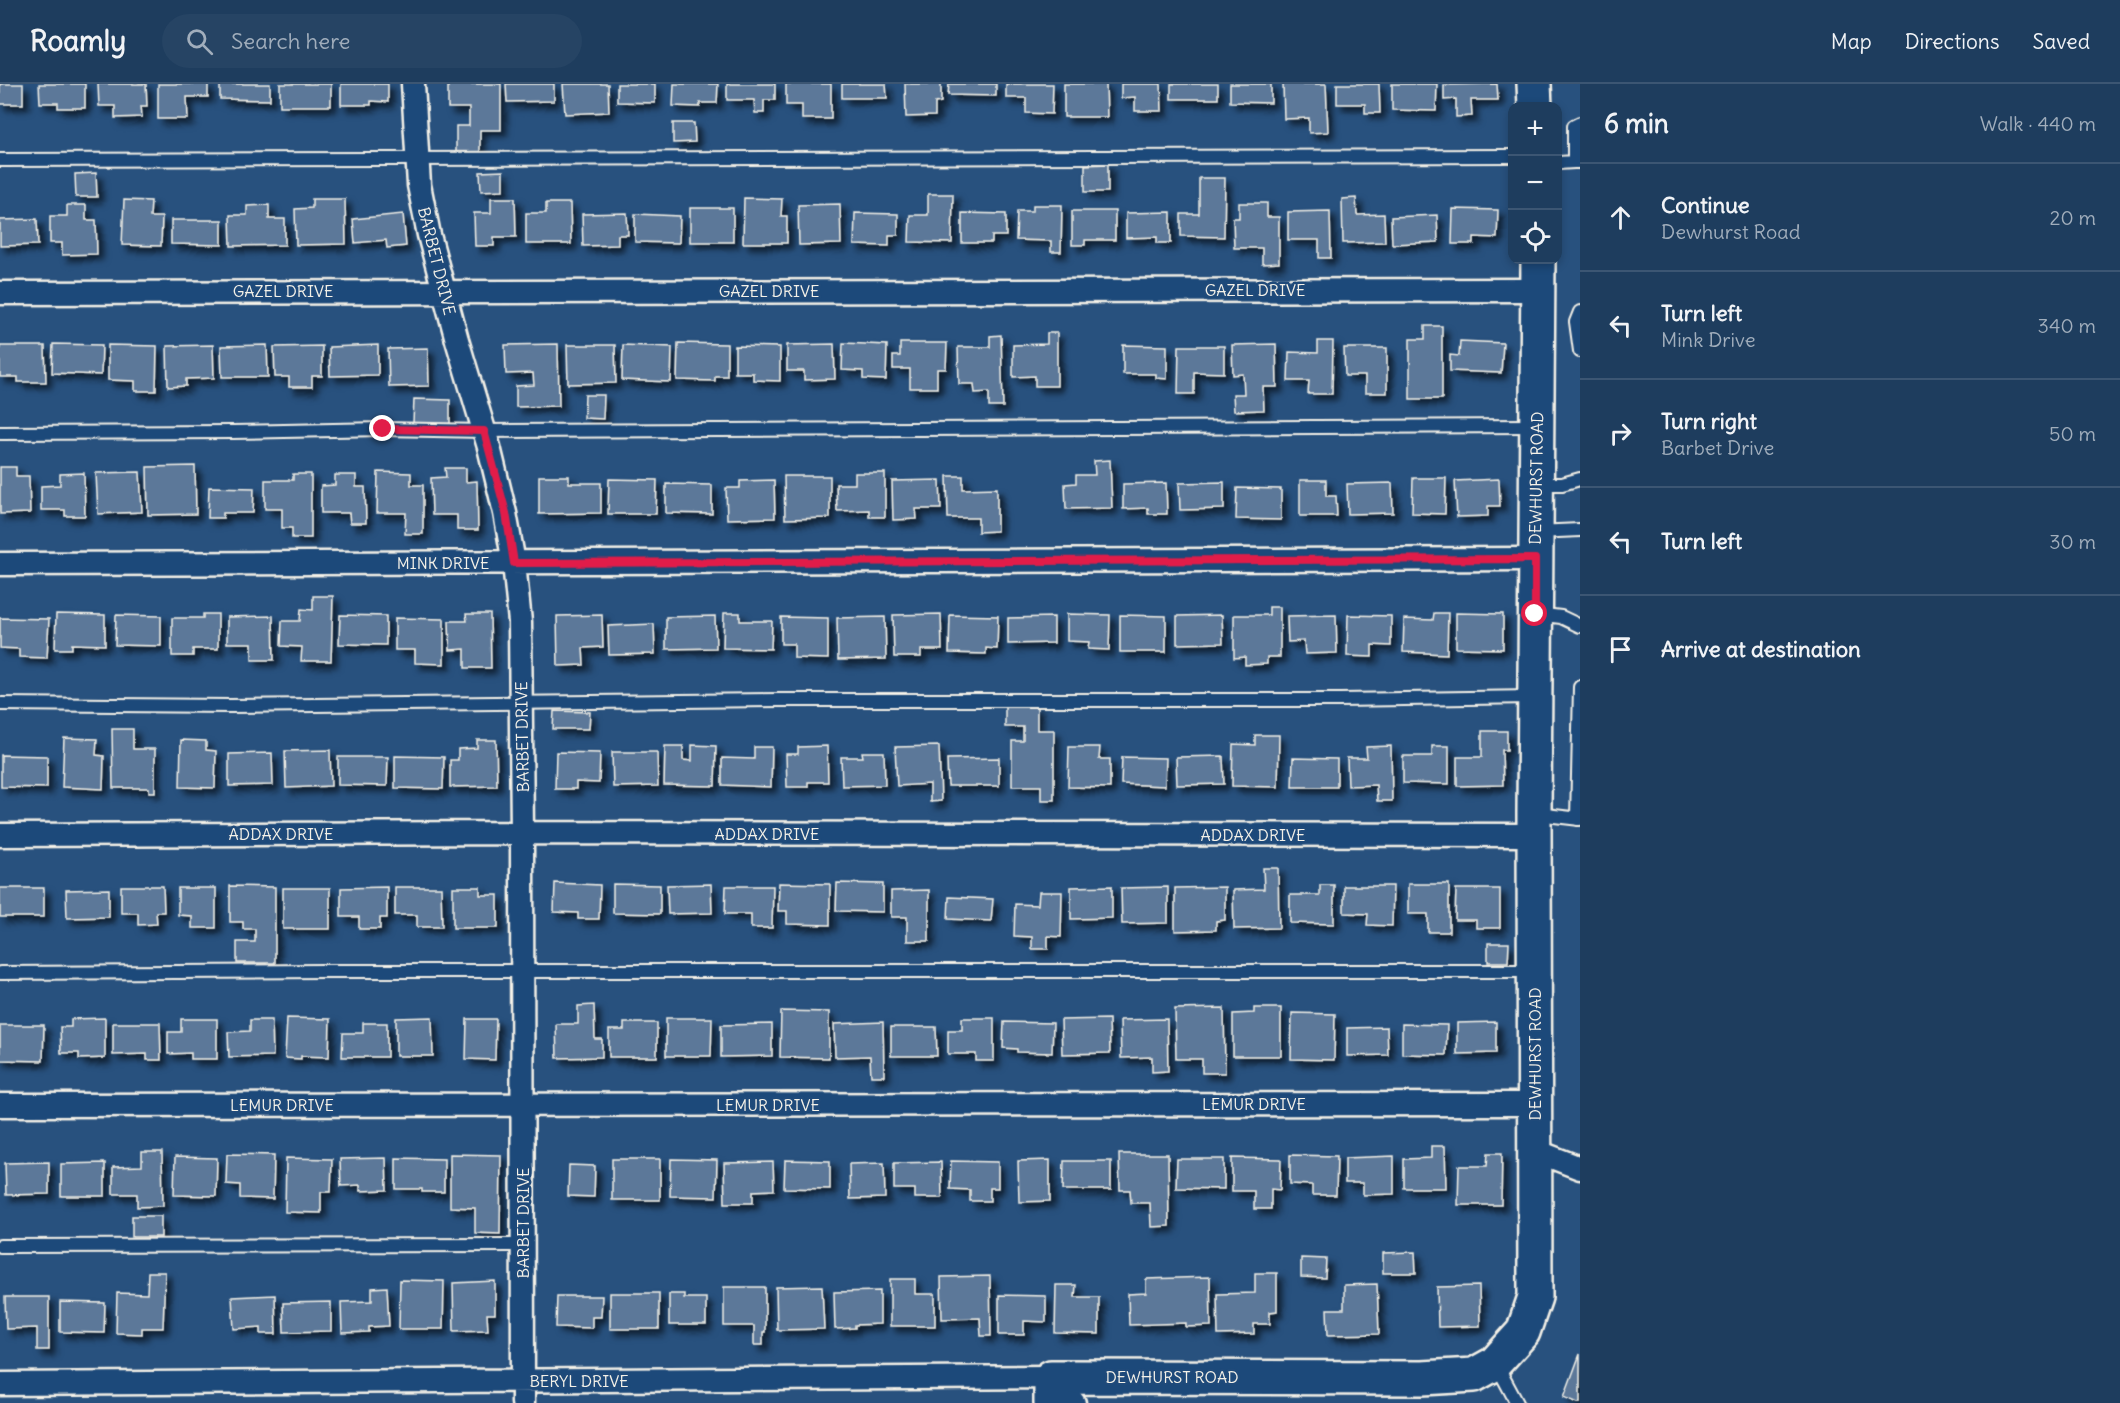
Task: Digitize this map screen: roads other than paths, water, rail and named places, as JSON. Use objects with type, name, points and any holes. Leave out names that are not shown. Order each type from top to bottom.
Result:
[{"type":"street","name":"BARBET DRIVE","points":[[413,84],[419,185],[443,291],[506,513],[520,622],[523,1392]]},
{"type":"street","points":[[1534,84],[1535,102]]},
{"type":"street","name":"GAZEL DRIVE","points":[[0,293],[443,291],[1538,275]]},
{"type":"street","name":"DEWHURST ROAD","points":[[1051,1390],[1474,1375],[1496,1363],[1523,1332],[1535,1297],[1534,825],[1538,275]]},
{"type":"street","name":"MINK DRIVE","points":[[0,564],[514,563],[1535,546]]},
{"type":"street","name":"ADDAX DRIVE","points":[[0,835],[1534,825]]},
{"type":"street","name":"LEMUR DRIVE","points":[[0,1105],[1535,1104]]},
{"type":"street","points":[[1536,1150],[1580,1168]]},
{"type":"street","name":"BERYL DRIVE","points":[[0,1384],[523,1392],[1051,1390]]},
{"type":"street","points":[[1051,1390],[1074,1403]]},
{"type":"lane","points":[[1562,163],[1577,162],[1574,126],[1580,123]]},
{"type":"lane","points":[[0,160],[1508,156]]},
{"type":"lane","points":[[1580,312],[1576,322],[1580,351]]},
{"type":"lane","points":[[0,433],[383,429],[484,431],[1537,426]]},
{"type":"lane","points":[[1536,484],[1562,484],[1580,479]]},
{"type":"lane","points":[[1535,546],[1580,530]]},
{"type":"lane","points":[[1535,614],[1561,617],[1580,626]]},
{"type":"lane","points":[[1534,825],[1579,819],[1580,687]]},
{"type":"lane","points":[[0,704],[229,706],[769,700],[1340,700],[1535,697]]},
{"type":"lane","points":[[0,973],[1535,971]]},
{"type":"lane","points":[[0,1246],[523,1245]]},
{"type":"lane","points":[[1496,1363],[1517,1403]]}]
